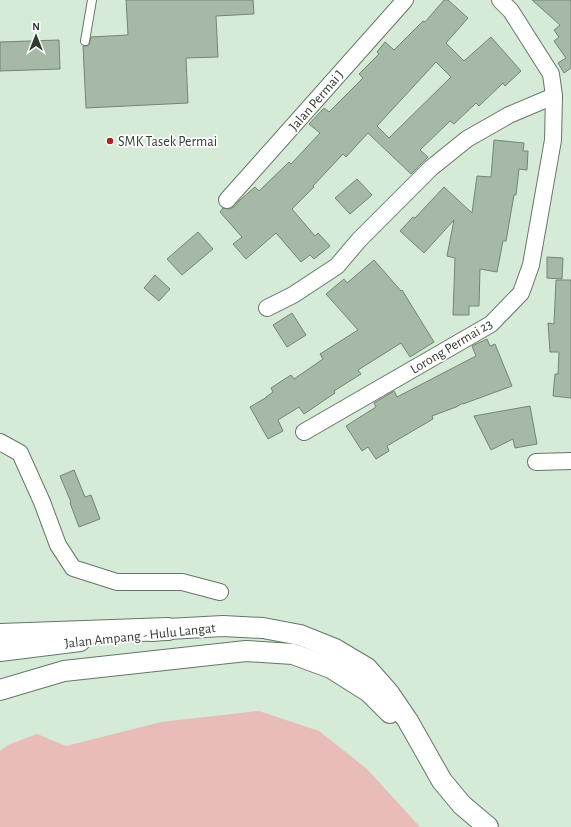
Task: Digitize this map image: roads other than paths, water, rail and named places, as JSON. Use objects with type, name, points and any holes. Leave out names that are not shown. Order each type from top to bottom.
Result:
[{"type":"highway","points":[[0,635],[168,629]]},
{"type":"street","name":"Lorong Permai 23","points":[[304,432],[491,324],[521,293],[531,265],[553,140],[554,96],[551,74],[511,11],[500,0]]},
{"type":"street","name":"Jalan Permai J","points":[[228,200],[398,2]]},
{"type":"street","points":[[267,308],[293,295],[337,266],[359,240],[431,168],[467,139],[509,115],[554,96]]},
{"type":"street","points":[[0,442],[20,453],[42,502],[58,545],[74,568],[117,582],[182,582],[220,592]]},
{"type":"street","points":[[536,462],[571,461]]},
{"type":"street","name":"Jalan Ampang - Hulu Langat","points":[[0,650],[168,629],[222,626],[263,628],[300,635],[335,649],[367,668],[389,693],[408,721],[442,781],[462,805],[488,827]]},
{"type":"street","name":"Jalan Ampang - Hulu Langat","points":[[0,690],[64,671],[246,650],[293,654],[331,668],[369,692],[423,748]]},
{"type":"lane","points":[[85,41],[92,0]]},
{"type":"place","name":"SMK Tasek Permai","points":[[110,141]]}]
